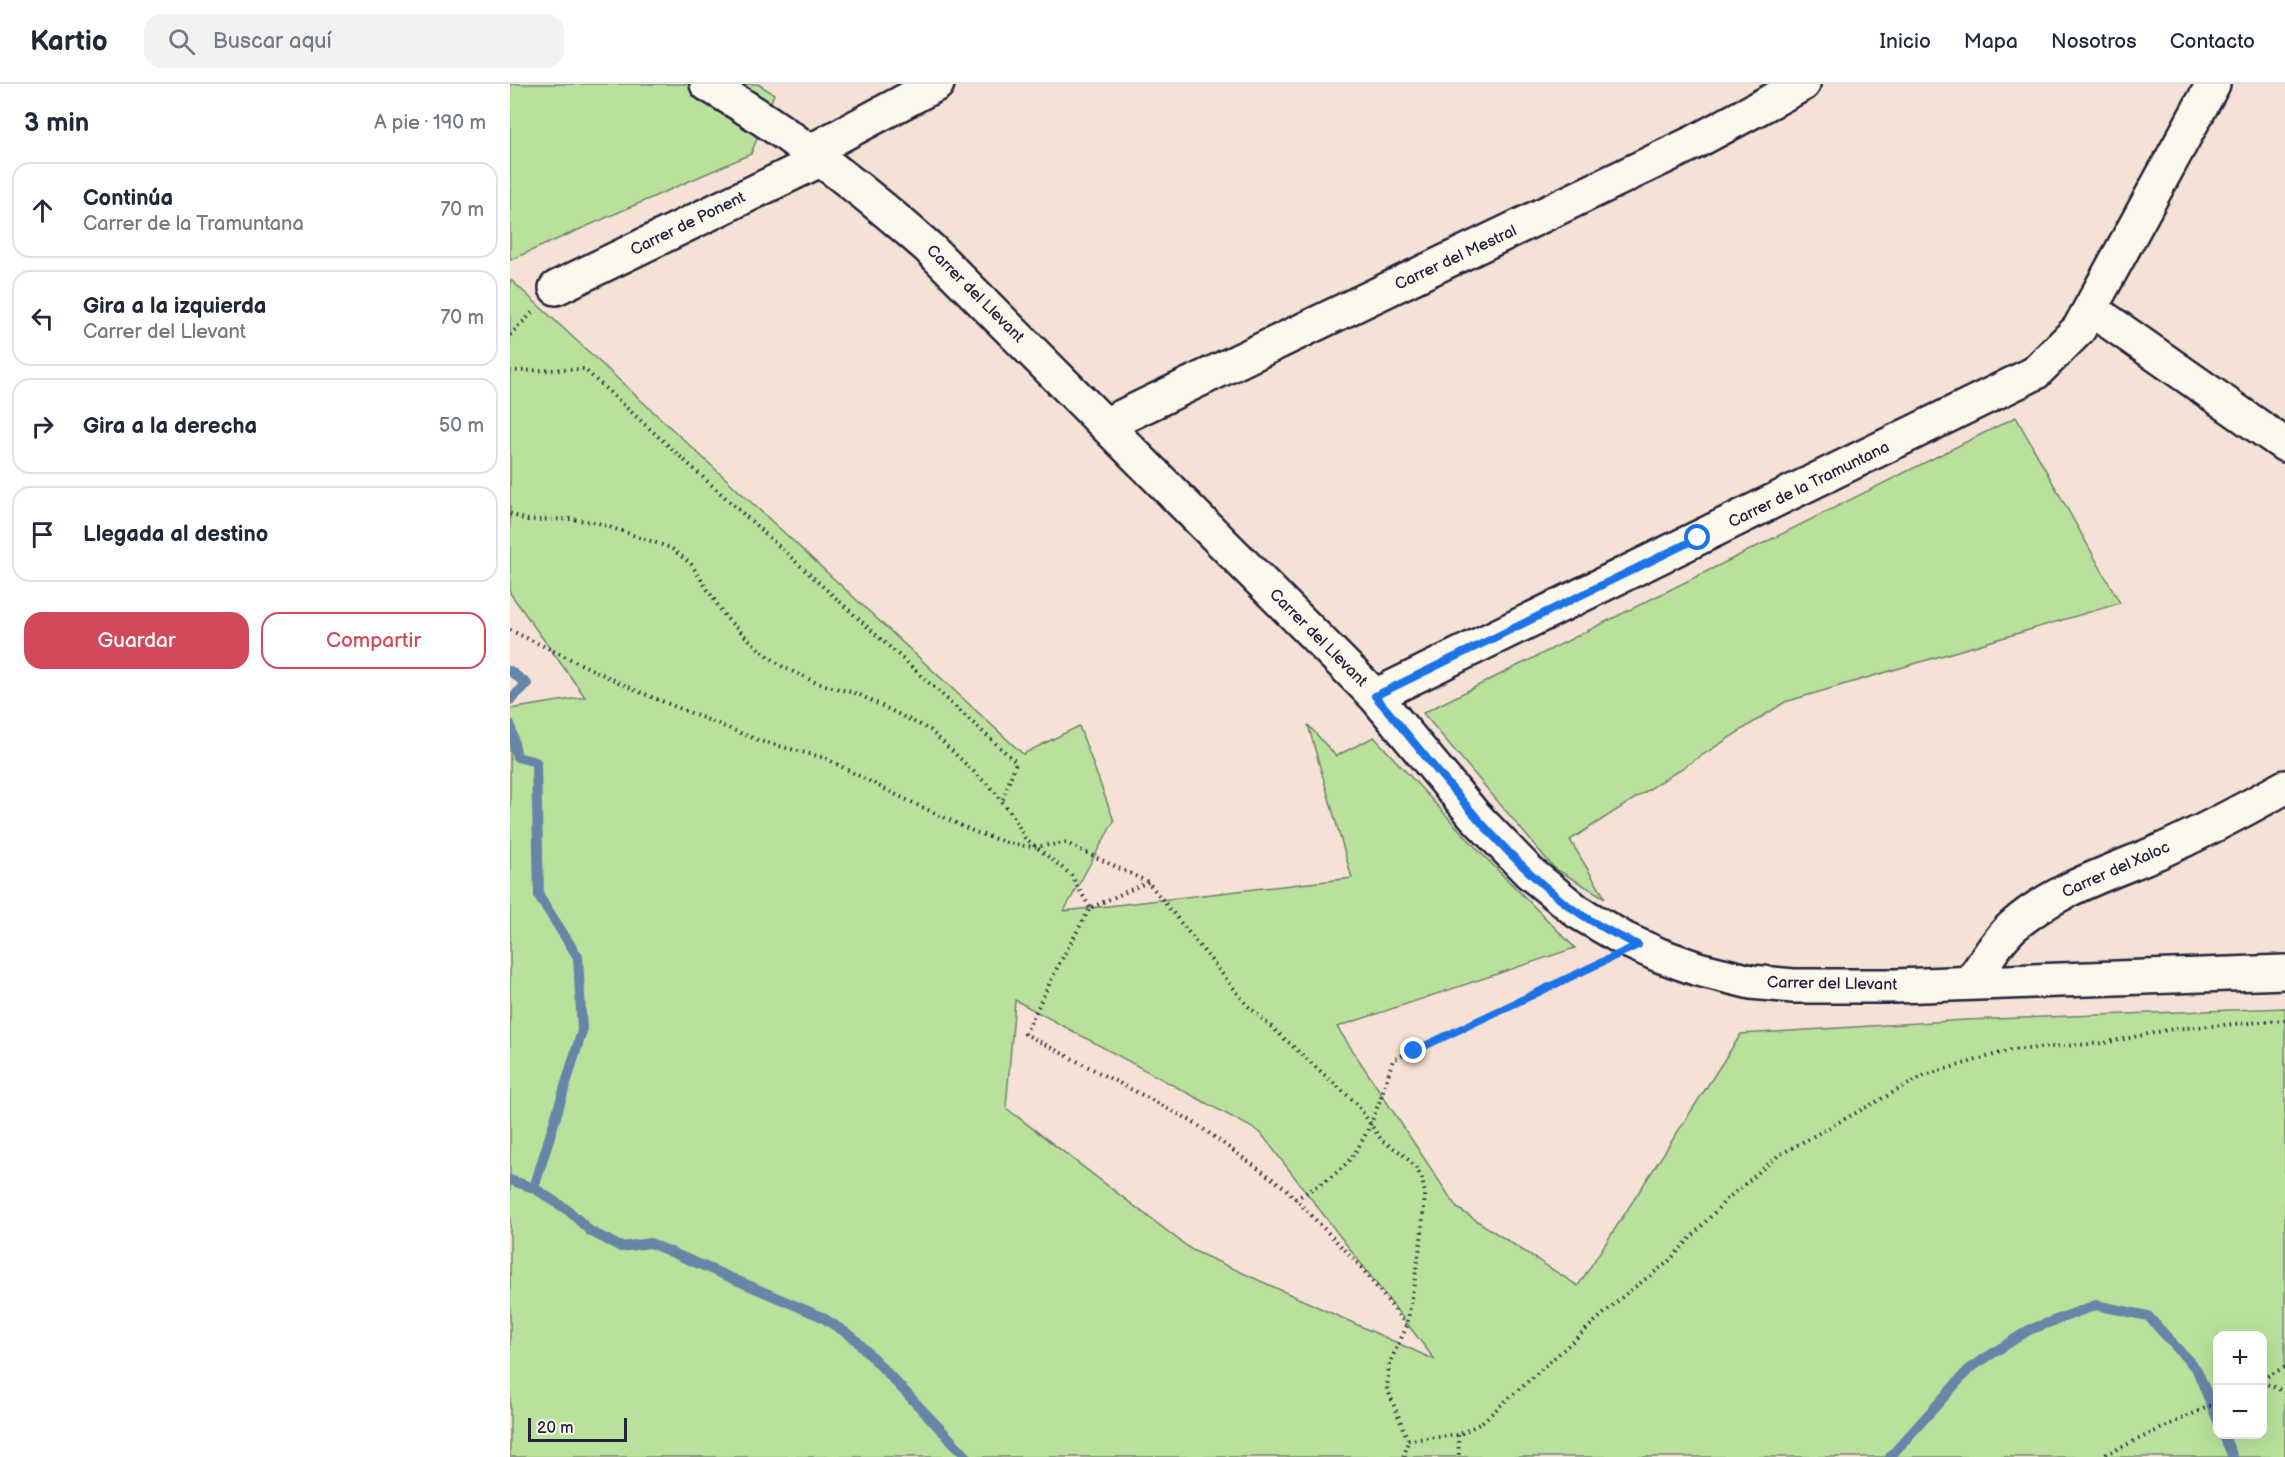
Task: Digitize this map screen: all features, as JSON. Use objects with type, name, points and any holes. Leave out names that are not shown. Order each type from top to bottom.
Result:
[{"type":"street","name":"Carrer del Llevant","points":[[706,84],[815,156],[890,214],[929,248],[1375,696],[1474,815],[1530,873],[1578,912],[1638,945],[1698,969],[1751,982],[1832,987],[2285,972]]},
{"type":"street","name":"Carrer de Ponent","points":[[556,288],[815,156],[937,84]]},
{"type":"street","name":"Carrer del Mestral","points":[[1105,424],[1683,148],[1803,84]]},
{"type":"street","name":"Carrer de la Tramuntana","points":[[1375,696],[2035,373],[2079,329],[2213,84]]},
{"type":"street","points":[[2091,309],[2285,446]]},
{"type":"street","name":"Carrer del Xaloc","points":[[1971,982],[2001,938],[2034,910],[2065,892],[2212,826],[2285,787]]},
{"type":"path","points":[[510,371],[584,369],[1016,762],[1002,802]]},
{"type":"path","points":[[510,514],[527,520],[573,519],[598,523],[670,548],[691,564],[726,618],[783,667],[817,683],[858,694],[930,730],[970,767],[1002,802],[1033,847],[1071,875],[1089,908]]},
{"type":"path","points":[[510,630],[636,691],[760,741],[825,759],[975,832],[1007,843],[1033,847],[1065,843],[1148,882],[1248,1006],[1357,1104],[1383,1141],[1400,1152],[1416,1167],[1422,1179],[1425,1194],[1421,1241],[1407,1326],[1389,1364],[1387,1388],[1408,1440],[1404,1457]]},
{"type":"path","points":[[1148,882],[1089,908],[1025,1034],[1192,1121],[1285,1188],[1361,1267],[1407,1326]]},
{"type":"path","points":[[1296,1199],[1323,1183],[1346,1164],[1370,1125],[1393,1060],[1638,945]]},
{"type":"path","points":[[1408,1440],[1458,1435],[1481,1423],[1627,1293],[1668,1262],[1726,1200],[1779,1155],[1925,1075],[2011,1050],[2104,1043],[2173,1029],[2285,1020]]},
{"type":"path","points":[[2267,1378],[2285,1367]]},
{"type":"path","points":[[2267,1383],[2285,1392]]},
{"type":"path","points":[[2100,1457],[2213,1404]]},
{"type":"path","points":[[1458,1435],[1460,1457]]},
{"type":"green space","points":[[510,84],[758,84],[774,94],[751,154],[510,260]]},
{"type":"green space","points":[[510,279],[1023,754],[1079,726],[1114,821],[1064,911],[1352,878],[1308,725],[1336,756],[1374,737],[1479,851],[1575,948],[1337,1027],[1457,1208],[1578,1286],[1741,1034],[1966,1020],[2285,1008],[2285,1457],[510,1457],[510,709],[585,697],[510,593]],"holes":[[[1015,1000],[1260,1132],[1435,1360],[1192,1250],[1006,1108]]]},
{"type":"green space","points":[[2016,417],[2120,603],[1785,702],[1570,840],[1605,898],[1554,868],[1423,713]]},
{"type":"waterway","points":[[510,671],[527,684],[510,700]]},
{"type":"waterway","points":[[510,724],[517,757],[536,762],[539,896],[578,957],[582,1031],[534,1188]]},
{"type":"waterway","points":[[510,1180],[534,1188],[569,1211],[590,1231],[621,1247],[650,1243],[822,1317],[854,1338],[967,1457]]},
{"type":"waterway","points":[[1890,1457],[1970,1368],[2029,1330],[2096,1305],[2148,1316],[2197,1370],[2213,1409]]},
{"type":"waterway","points":[[2225,1439],[2233,1457]]},
{"type":"route","points":[[1414,1051],[1638,945],[1578,912],[1530,873],[1474,815],[1446,778],[1375,696],[1698,538]]}]
